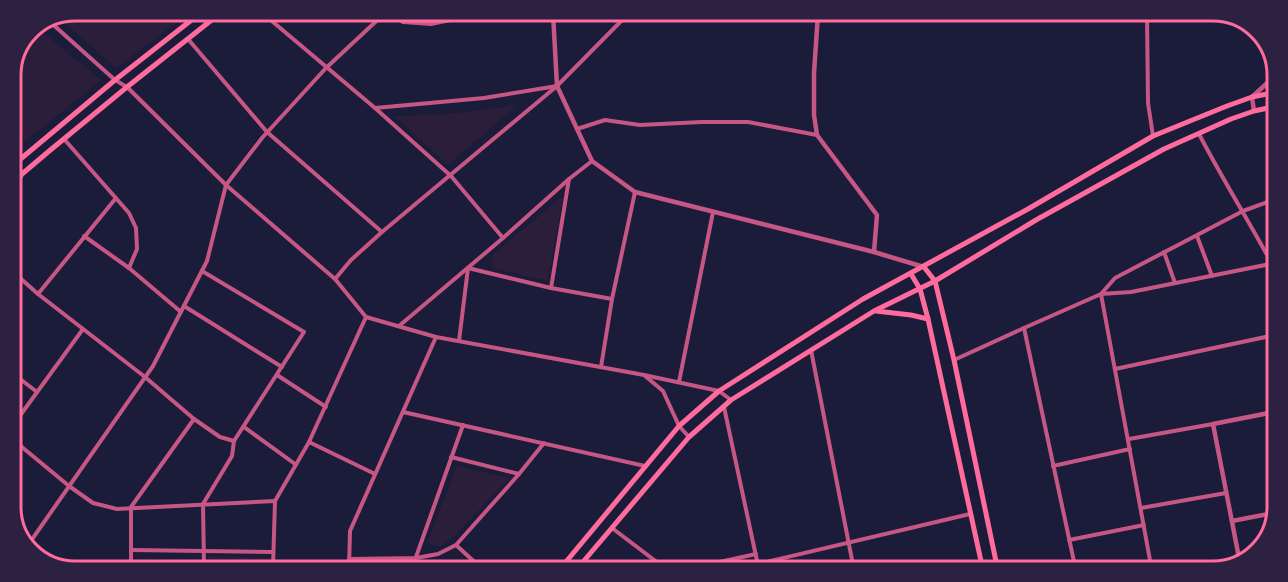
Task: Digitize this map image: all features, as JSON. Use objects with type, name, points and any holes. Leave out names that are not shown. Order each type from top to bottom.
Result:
[{"type":"main road","points":[[21,157],[190,21]]},
{"type":"main road","points":[[22,174],[210,21]]},
{"type":"main road","points":[[567,561],[680,426],[719,391],[863,299],[1028,209],[1153,136],[1227,106],[1267,94]]},
{"type":"main road","points":[[1227,106],[1231,119]]},
{"type":"main road","points":[[584,561],[689,437],[731,400],[874,311],[935,281],[1036,220],[1164,149],[1231,119],[1267,108]]},
{"type":"main road","points":[[924,267],[935,281],[996,561]]},
{"type":"main road","points":[[911,274],[920,289],[928,319],[981,561]]},
{"type":"main road","points":[[874,311],[928,319]]},
{"type":"street","points":[[272,21],[451,176],[503,238]]},
{"type":"street","points":[[32,540],[153,366],[207,261],[226,185],[267,132],[326,68],[377,21]]},
{"type":"street","points":[[401,21],[431,24],[445,21]]},
{"type":"street","points":[[553,21],[557,86],[592,161],[635,192],[874,252],[924,267]]},
{"type":"street","points":[[335,279],[351,260],[382,232],[557,86],[619,21]]},
{"type":"street","points":[[818,21],[814,74],[814,115],[817,135],[877,215],[874,252]]},
{"type":"street","points":[[1147,21],[1148,104],[1153,136]]},
{"type":"street","points":[[54,26],[115,80],[127,87],[226,185],[335,279],[366,317],[436,337],[719,391],[731,400]]},
{"type":"street","points":[[188,39],[267,132],[382,232]]},
{"type":"street","points":[[1254,111],[1252,97],[1267,83]]},
{"type":"street","points":[[375,108],[484,98],[557,86]]},
{"type":"street","points":[[577,129],[605,120],[640,125],[748,122],[817,135]]},
{"type":"street","points":[[1199,134],[1267,251]]},
{"type":"street","points":[[64,139],[129,213],[136,228],[137,249],[129,268]]},
{"type":"street","points":[[398,327],[592,161]]},
{"type":"street","points":[[551,288],[569,179]]},
{"type":"street","points":[[601,367],[612,299],[635,192]]},
{"type":"street","points":[[38,294],[116,198]]},
{"type":"street","points":[[1101,294],[1115,278],[1243,211],[1267,202]]},
{"type":"street","points":[[679,382],[713,212]]},
{"type":"street","points":[[84,236],[129,268],[181,312]]},
{"type":"street","points":[[1197,236],[1212,276]]},
{"type":"street","points":[[1164,252],[1175,283]]},
{"type":"street","points":[[905,261],[911,274]]},
{"type":"street","points":[[954,360],[1101,294],[1131,292],[1267,264]]},
{"type":"street","points":[[468,268],[551,288],[612,299]]},
{"type":"street","points":[[459,341],[468,268]]},
{"type":"street","points":[[202,271],[304,332],[234,441],[232,456],[203,504],[204,561]]},
{"type":"street","points":[[21,279],[194,418],[220,437],[234,441]]},
{"type":"street","points":[[1101,294],[1150,561]]},
{"type":"street","points":[[184,306],[282,367]]},
{"type":"street","points":[[273,561],[275,501],[326,407],[366,317]]},
{"type":"street","points":[[1024,328],[1074,561]]},
{"type":"street","points":[[21,414],[83,329]]},
{"type":"street","points":[[436,337],[350,531],[349,559],[416,558],[438,554],[456,544],[544,443]]},
{"type":"street","points":[[1115,369],[1267,337]]},
{"type":"street","points":[[811,350],[852,561]]},
{"type":"street","points":[[277,375],[326,407]]},
{"type":"street","points":[[644,375],[663,391],[680,426],[689,437]]},
{"type":"street","points":[[21,380],[37,392]]},
{"type":"street","points":[[724,407],[757,561]]},
{"type":"street","points":[[403,412],[646,466]]},
{"type":"street","points":[[1129,439],[1267,413]]},
{"type":"street","points":[[131,561],[131,507],[194,418]]},
{"type":"street","points":[[1213,424],[1238,555]]},
{"type":"street","points":[[416,558],[463,425]]},
{"type":"street","points":[[244,427],[295,464]]},
{"type":"street","points":[[309,441],[375,474]]},
{"type":"street","points":[[21,446],[93,503],[117,509],[275,501]]},
{"type":"street","points":[[1053,466],[1130,449]]},
{"type":"street","points":[[452,457],[519,474]]},
{"type":"street","points":[[1141,508],[1226,493]]},
{"type":"street","points":[[770,561],[971,514]]},
{"type":"street","points":[[1232,521],[1266,514]]},
{"type":"street","points":[[1069,540],[1144,525]]},
{"type":"street","points":[[612,528],[655,561]]},
{"type":"street","points":[[456,544],[474,561]]},
{"type":"street","points":[[132,550],[273,552]]},
{"type":"street","points":[[724,561],[756,554]]},
{"type":"shaded area","points":[[179,21],[116,68],[64,22]]},
{"type":"shaded area","points":[[42,32],[101,80],[26,141],[21,137],[21,71],[27,51]]},
{"type":"shaded area","points":[[517,105],[448,165],[395,116],[449,114]]},
{"type":"shaded area","points":[[563,196],[548,281],[492,268],[491,256]]},
{"type":"shaded area","points":[[457,466],[510,478],[453,537],[440,547],[427,543]]},
{"type":"shaded area","points":[[208,556],[269,558],[269,561],[208,561]]}]
